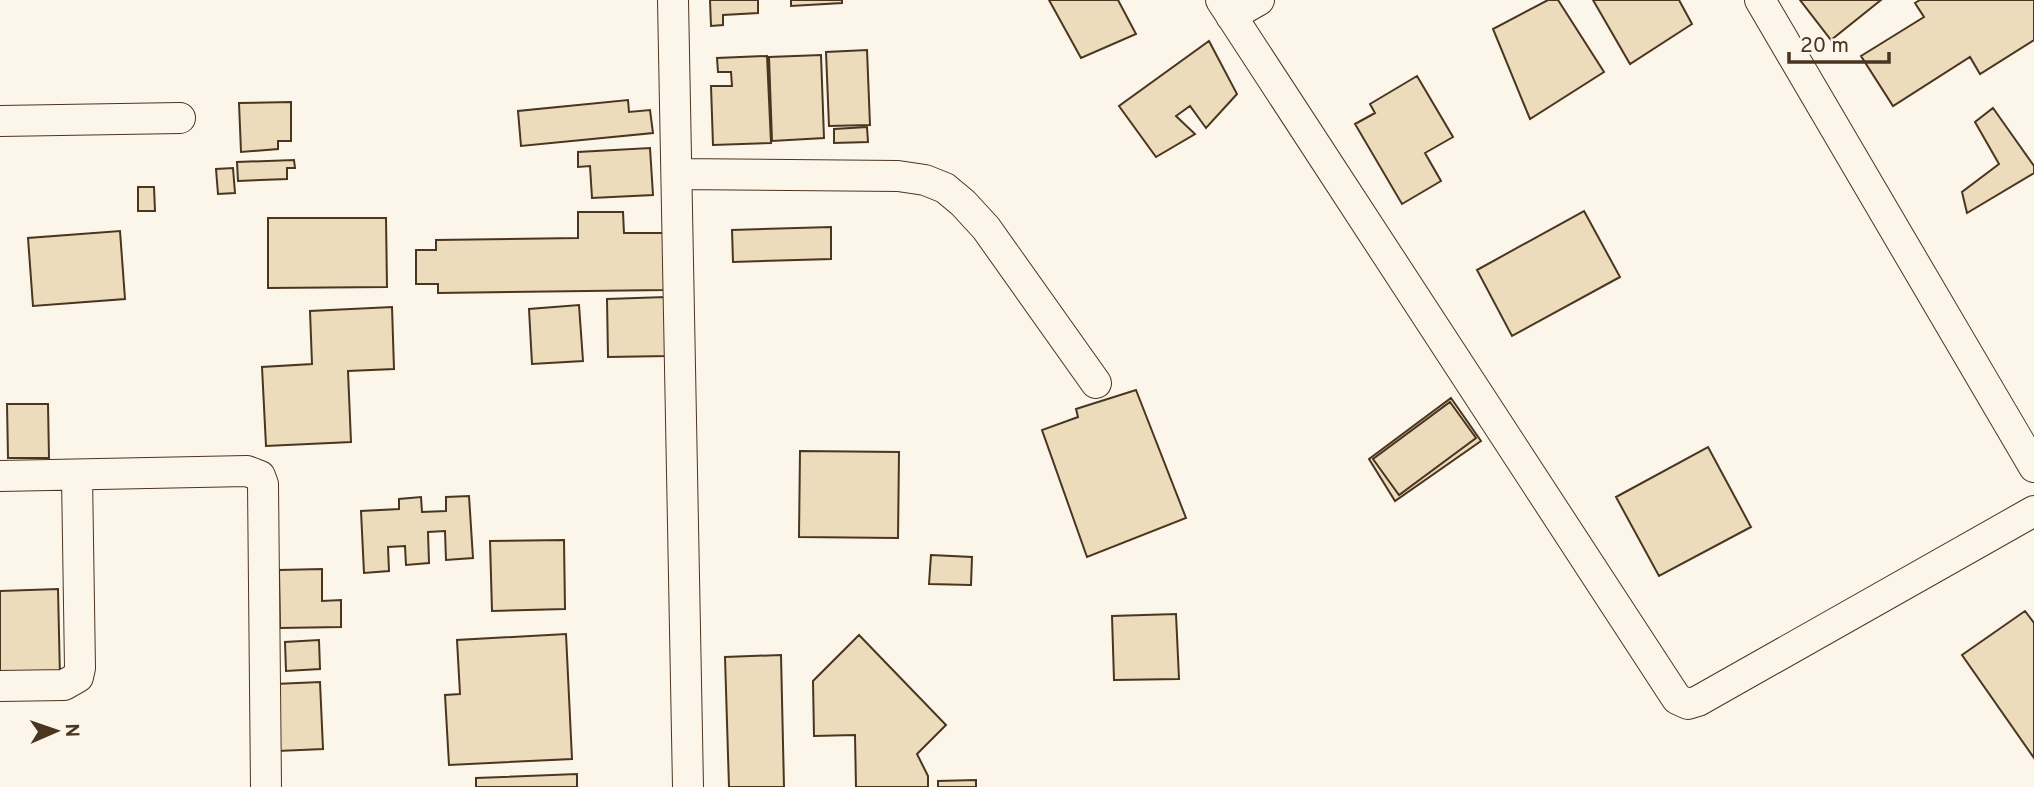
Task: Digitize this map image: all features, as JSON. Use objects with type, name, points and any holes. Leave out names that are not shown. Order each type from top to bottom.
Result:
[{"type":"street","points":[[673,0],[688,787]]},
{"type":"street","points":[[1259,0],[1226,8],[1677,698],[1688,704],[1698,701],[2034,511]]},
{"type":"street","points":[[1760,0],[2034,467]]},
{"type":"street","points":[[0,121],[180,118]]},
{"type":"street","points":[[677,174],[898,176],[925,180],[945,188],[986,228],[1096,383]]},
{"type":"street","points":[[0,476],[247,471],[260,476],[263,484],[266,787]]},
{"type":"street","points":[[0,686],[64,685],[78,677],[77,476]]},
{"type":"building","points":[[710,0],[758,0],[758,13],[723,15],[723,25],[711,26]]},
{"type":"building","points":[[791,0],[842,0],[842,3],[791,6]]},
{"type":"building","points":[[1049,0],[1118,0],[1136,34],[1081,58]]},
{"type":"building","points":[[1548,0],[1558,0],[1604,72],[1530,119],[1493,29]]},
{"type":"building","points":[[1593,0],[1679,0],[1692,24],[1630,64]]},
{"type":"building","points":[[1800,0],[1881,0],[1831,40]]},
{"type":"building","points":[[1920,0],[2034,0],[2034,40],[1980,74],[1970,57],[1893,106],[1861,56],[1924,17],[1915,3]]},
{"type":"building","points":[[1209,41],[1237,94],[1206,128],[1190,106],[1176,116],[1195,134],[1156,157],[1119,106]]},
{"type":"building","points":[[867,50],[870,125],[829,126],[826,52]]},
{"type":"building","points":[[821,55],[824,138],[772,141],[769,57]]},
{"type":"building","points":[[767,56],[771,143],[713,145],[711,86],[732,86],[731,72],[718,72],[717,58]]},
{"type":"building","points":[[1417,76],[1453,137],[1425,153],[1441,181],[1402,204],[1355,124],[1375,113],[1370,104]]},
{"type":"building","points":[[628,100],[629,112],[650,110],[653,133],[521,146],[518,111]]},
{"type":"building","points":[[291,102],[291,141],[278,141],[278,149],[241,152],[239,103]]},
{"type":"building","points":[[1993,108],[2034,166],[2034,173],[1967,213],[1962,192],[1999,164],[1975,122]]},
{"type":"building","points":[[867,127],[868,142],[834,143],[834,129]]},
{"type":"building","points":[[650,148],[653,195],[592,198],[590,166],[578,167],[578,152]]},
{"type":"building","points":[[294,160],[295,168],[287,168],[287,179],[238,181],[237,162]]},
{"type":"building","points":[[233,168],[235,193],[218,194],[216,169]]},
{"type":"building","points":[[138,187],[154,187],[155,211],[138,211]]},
{"type":"building","points":[[1584,211],[1620,277],[1512,336],[1477,270]]},
{"type":"building","points":[[578,212],[623,212],[624,233],[664,233],[665,290],[438,293],[438,284],[416,284],[416,250],[436,250],[436,240],[578,238]]},
{"type":"building","points":[[268,218],[386,218],[387,287],[268,288]]},
{"type":"building","points":[[831,227],[831,259],[733,262],[732,230]]},
{"type":"building","points":[[120,231],[125,299],[33,306],[28,238]]},
{"type":"building","points":[[666,297],[668,356],[608,357],[607,299]]},
{"type":"building","points":[[579,305],[583,361],[532,364],[529,309]]},
{"type":"building","points":[[392,307],[394,369],[348,371],[351,442],[266,446],[262,367],[312,364],[310,311]]},
{"type":"building","points":[[1136,390],[1186,518],[1087,557],[1042,430],[1078,417],[1076,409]]},
{"type":"building","points":[[1451,398],[1481,441],[1395,501],[1369,459]]},
{"type":"building","points":[[1450,402],[1476,438],[1399,495],[1373,459]]},
{"type":"building","points":[[7,404],[48,404],[49,458],[8,458]]},
{"type":"building","points":[[1708,447],[1751,527],[1659,576],[1616,497]]},
{"type":"building","points":[[800,451],[899,452],[898,538],[799,537]]},
{"type":"building","points":[[469,496],[473,558],[446,560],[445,531],[428,532],[429,563],[406,565],[405,546],[388,547],[389,571],[364,573],[361,511],[399,509],[399,499],[421,497],[422,512],[446,511],[446,497]]},
{"type":"building","points":[[564,540],[565,609],[492,611],[490,541]]},
{"type":"building","points":[[931,555],[972,557],[971,585],[929,584]]},
{"type":"building","points":[[322,569],[322,601],[341,600],[341,627],[280,628],[279,570]]},
{"type":"building","points":[[58,589],[60,678],[0,680],[0,591]]},
{"type":"building","points":[[2025,611],[2034,623],[2034,758],[1962,655]]},
{"type":"building","points":[[1176,614],[1179,679],[1114,680],[1112,616]]},
{"type":"building","points":[[566,634],[572,759],[449,765],[445,695],[460,694],[457,640]]},
{"type":"building","points":[[859,635],[946,725],[917,754],[928,776],[928,787],[856,787],[855,735],[814,736],[813,681]]},
{"type":"building","points":[[319,640],[320,669],[286,671],[285,642]]},
{"type":"building","points":[[781,655],[784,787],[729,787],[725,657]]},
{"type":"building","points":[[320,682],[323,749],[278,751],[275,684]]},
{"type":"building","points":[[577,774],[577,787],[476,787],[476,778]]},
{"type":"building","points":[[976,780],[976,787],[938,787],[938,781]]}]
